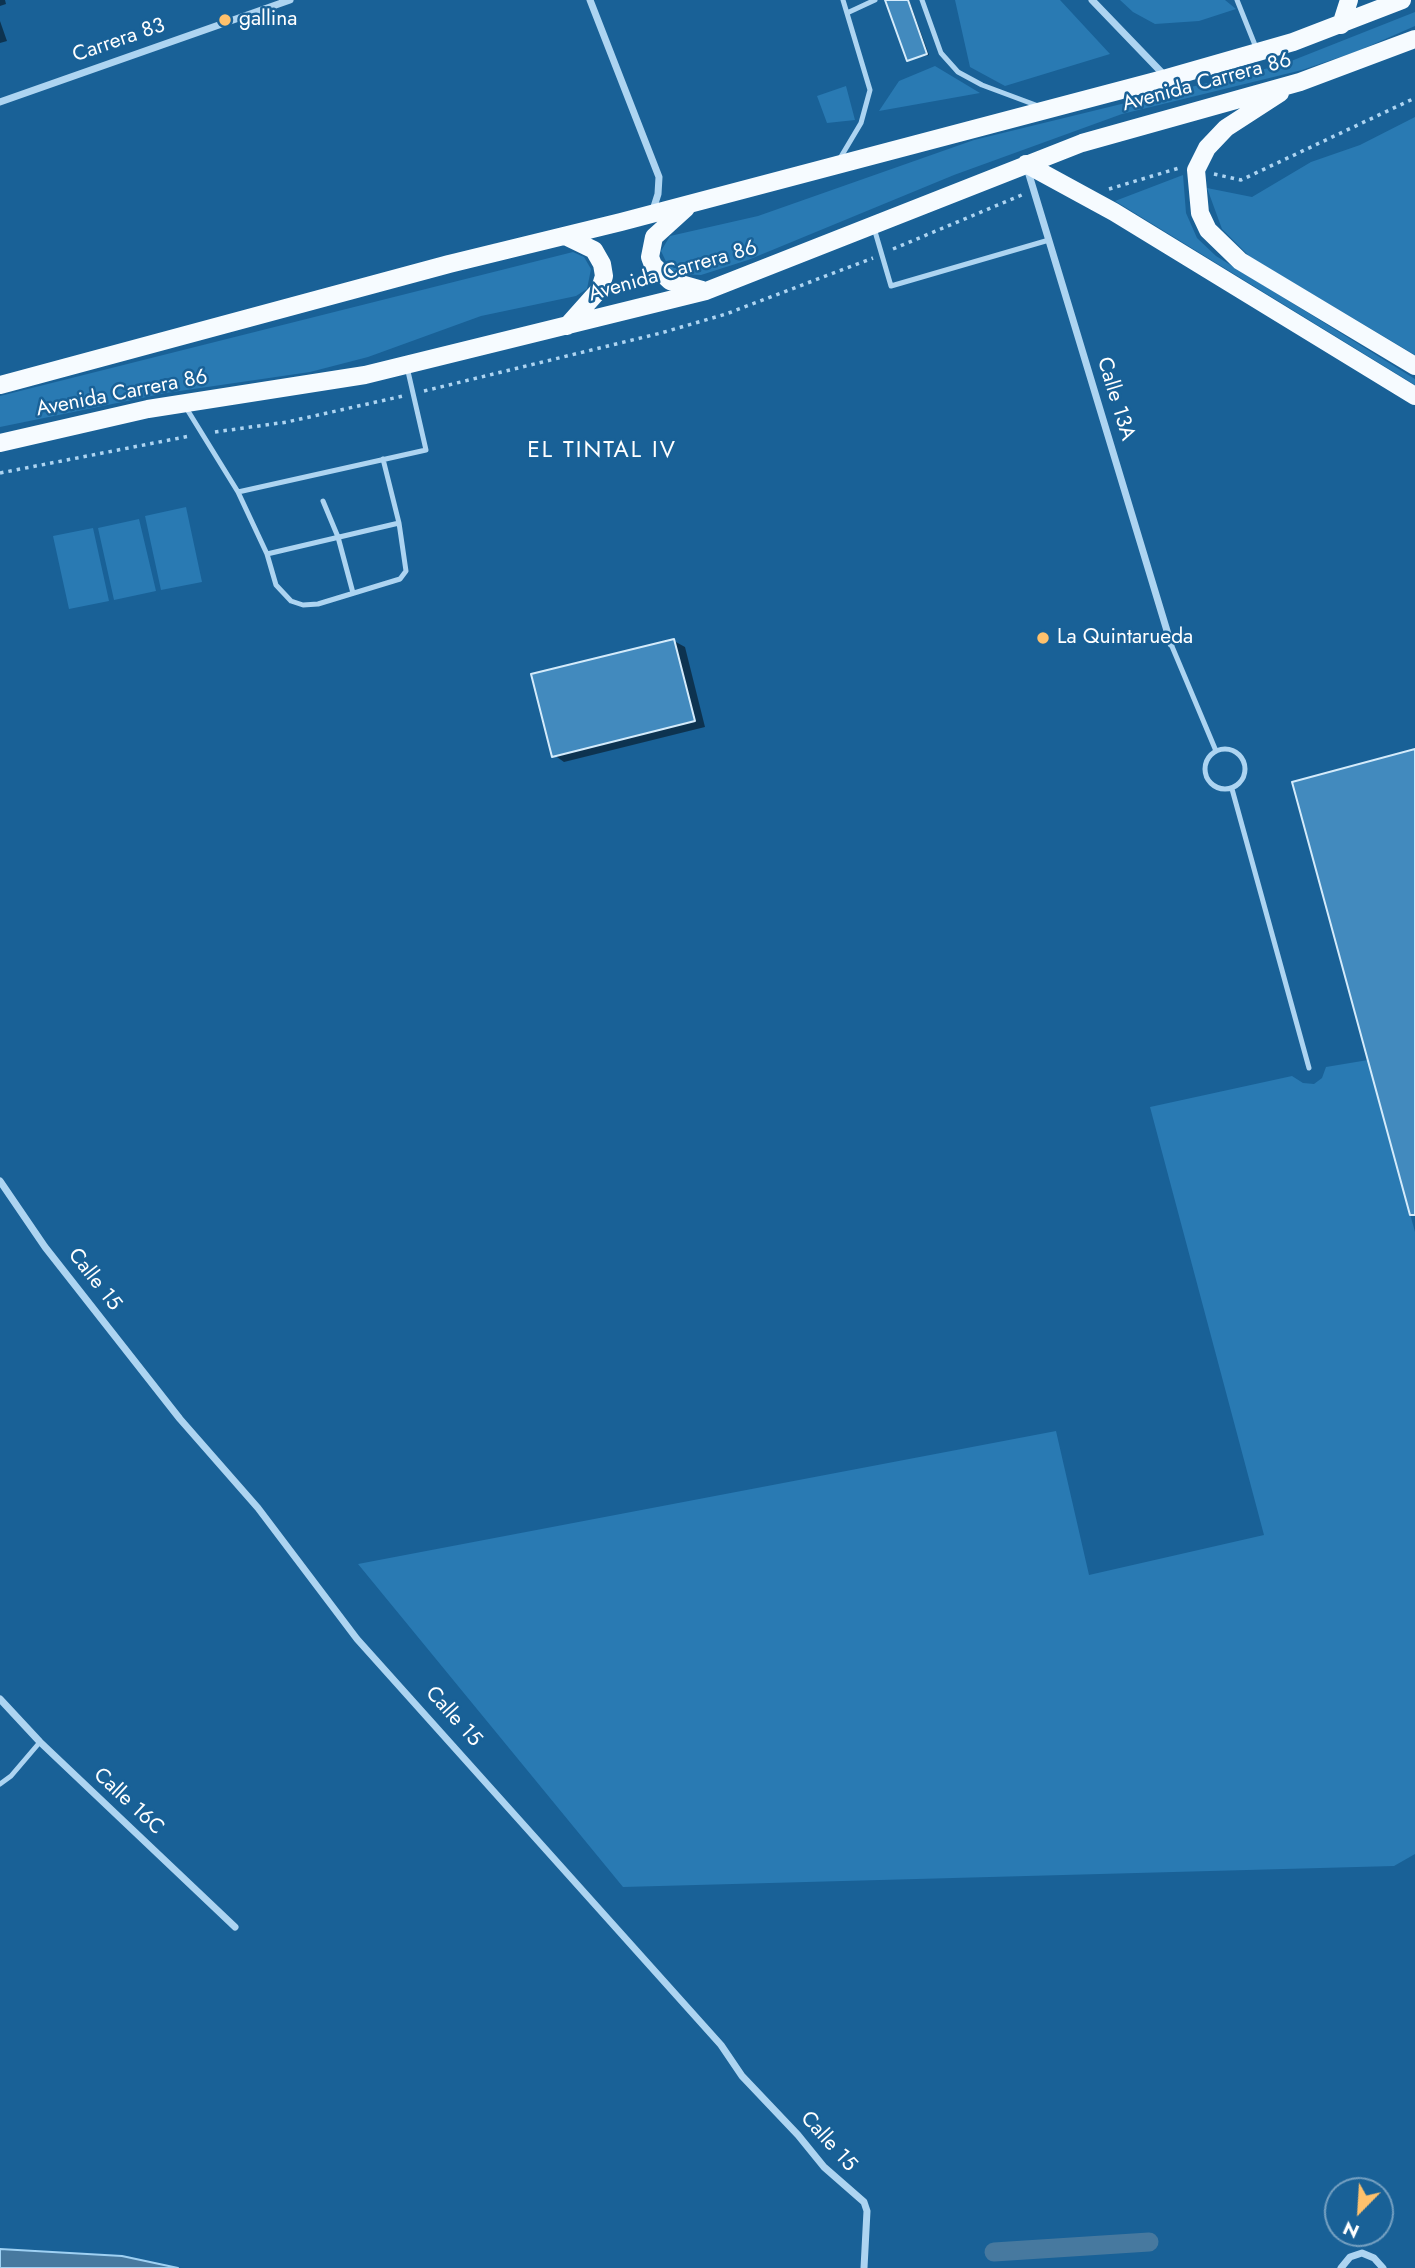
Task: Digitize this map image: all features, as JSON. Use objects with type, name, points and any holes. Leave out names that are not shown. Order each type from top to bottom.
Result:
[{"type":"main road","points":[[1341,25],[1349,0]]},
{"type":"main road","name":"Avenida Carrera 86","points":[[0,385],[1167,78],[1341,25],[1402,0]]},
{"type":"main road","name":"Avenida Carrera 86","points":[[0,443],[183,403],[319,384],[407,365],[705,291],[1026,164],[1113,133],[1300,82],[1415,39]]},
{"type":"main road","points":[[1300,82],[1226,128],[1207,148],[1196,170],[1200,213],[1216,239],[1240,261],[1415,366]]},
{"type":"main road","points":[[1026,164],[1114,212],[1415,396]]},
{"type":"main road","points":[[694,202],[661,228],[651,244],[650,257],[653,265],[670,281],[705,291]]},
{"type":"main road","points":[[565,236],[594,250],[602,264],[604,276],[600,289],[567,326]]},
{"type":"street","name":"Carrera 83","points":[[0,102],[287,0]]},
{"type":"street","points":[[590,0],[659,177],[658,194],[651,214]]},
{"type":"street","points":[[1092,0],[1167,78]]},
{"type":"street","name":"Calle 13A","points":[[1026,164],[1171,644]]},
{"type":"street","name":"Calle 15","points":[[0,1181],[45,1247],[180,1419],[258,1508],[357,1639],[712,2035],[742,2076],[798,2135],[824,2167],[864,2202],[867,2211],[864,2268]]},
{"type":"street","name":"Calle 16C","points":[[0,1699],[40,1742],[235,1927]]},
{"type":"street","points":[[1341,2268],[1350,2258],[1362,2253],[1374,2258],[1383,2268]]},
{"type":"lane","points":[[836,164],[862,123],[870,90],[843,0]]},
{"type":"lane","points":[[847,13],[875,0]]},
{"type":"lane","points":[[922,0],[941,53],[958,72],[982,85],[1047,109]]},
{"type":"lane","points":[[1237,0],[1258,52]]},
{"type":"lane","points":[[873,225],[891,286],[1049,240]]},
{"type":"lane","points":[[238,492],[426,450],[407,365]]},
{"type":"lane","points":[[183,403],[238,492],[267,554],[275,585],[291,601],[303,605],[318,604],[400,579],[406,571],[399,523],[383,459]]},
{"type":"lane","points":[[323,501],[338,537],[354,593]]},
{"type":"lane","points":[[267,554],[399,523]]},
{"type":"lane","points":[[1171,644],[1216,751]]},
{"type":"lane","points":[[1216,751],[1234,751],[1245,765],[1241,782],[1232,789],[1216,788],[1205,774],[1205,765],[1216,751]]},
{"type":"lane","points":[[1232,789],[1309,1068]]},
{"type":"lane","points":[[0,1784],[11,1776],[40,1742]]},
{"type":"path","points":[[1241,180],[1415,98]]},
{"type":"path","points":[[1101,192],[1180,167]]},
{"type":"shaded area","points":[[955,0],[1060,0],[1110,54],[1005,86],[970,67]]},
{"type":"shaded area","points":[[1120,0],[1225,0],[1236,9],[1199,21],[1155,24],[1133,12]]},
{"type":"shaded area","points":[[1415,12],[1415,26],[1358,51],[1302,70],[1122,114],[954,175],[748,260],[701,275],[678,274],[669,268],[661,251],[670,236],[758,216],[974,140],[1281,65]]},
{"type":"shaded area","points":[[935,66],[980,93],[879,111],[899,81]]},
{"type":"shaded area","points":[[846,86],[855,120],[827,123],[817,96]]},
{"type":"shaded area","points":[[1415,117],[1415,355],[1250,257],[1222,229],[1207,188],[1252,197],[1311,162],[1360,145]]},
{"type":"shaded area","points":[[1183,175],[1186,213],[1197,238],[1216,256],[1415,379],[1415,385],[1115,201]]},
{"type":"shaded area","points":[[573,252],[584,257],[591,269],[587,289],[576,296],[481,316],[368,357],[310,372],[166,393],[0,427],[0,396]]},
{"type":"shaded area","points":[[186,507],[202,582],[161,590],[145,516]]},
{"type":"shaded area","points":[[139,519],[156,591],[114,600],[98,528]]},
{"type":"shaded area","points":[[93,528],[109,601],[69,609],[53,536]]},
{"type":"shaded area","points":[[1368,1060],[1415,1232],[1415,1854],[1394,1866],[623,1887],[358,1564],[1056,1431],[1089,1575],[1264,1535],[1150,1107],[1292,1076],[1303,1083],[1314,1084],[1322,1078],[1326,1067]]},
{"type":"shaded area","points":[[0,2249],[122,2256],[178,2268],[0,2268]]},
{"type":"building","points":[[885,0],[908,0],[927,54],[907,61]]},
{"type":"building","points":[[674,639],[695,721],[552,757],[531,674]]},
{"type":"building","points":[[1415,749],[1415,1215],[1410,1215],[1292,782]]},
{"type":"waterway","points":[[994,2252],[1149,2242]]},
{"type":"place","name":"gallina","points":[[225,20]]},
{"type":"place","name":"La Quintarueda","points":[[1043,638]]},
{"type":"district","name":"EL TINTAL IV","points":[[602,451]]}]
